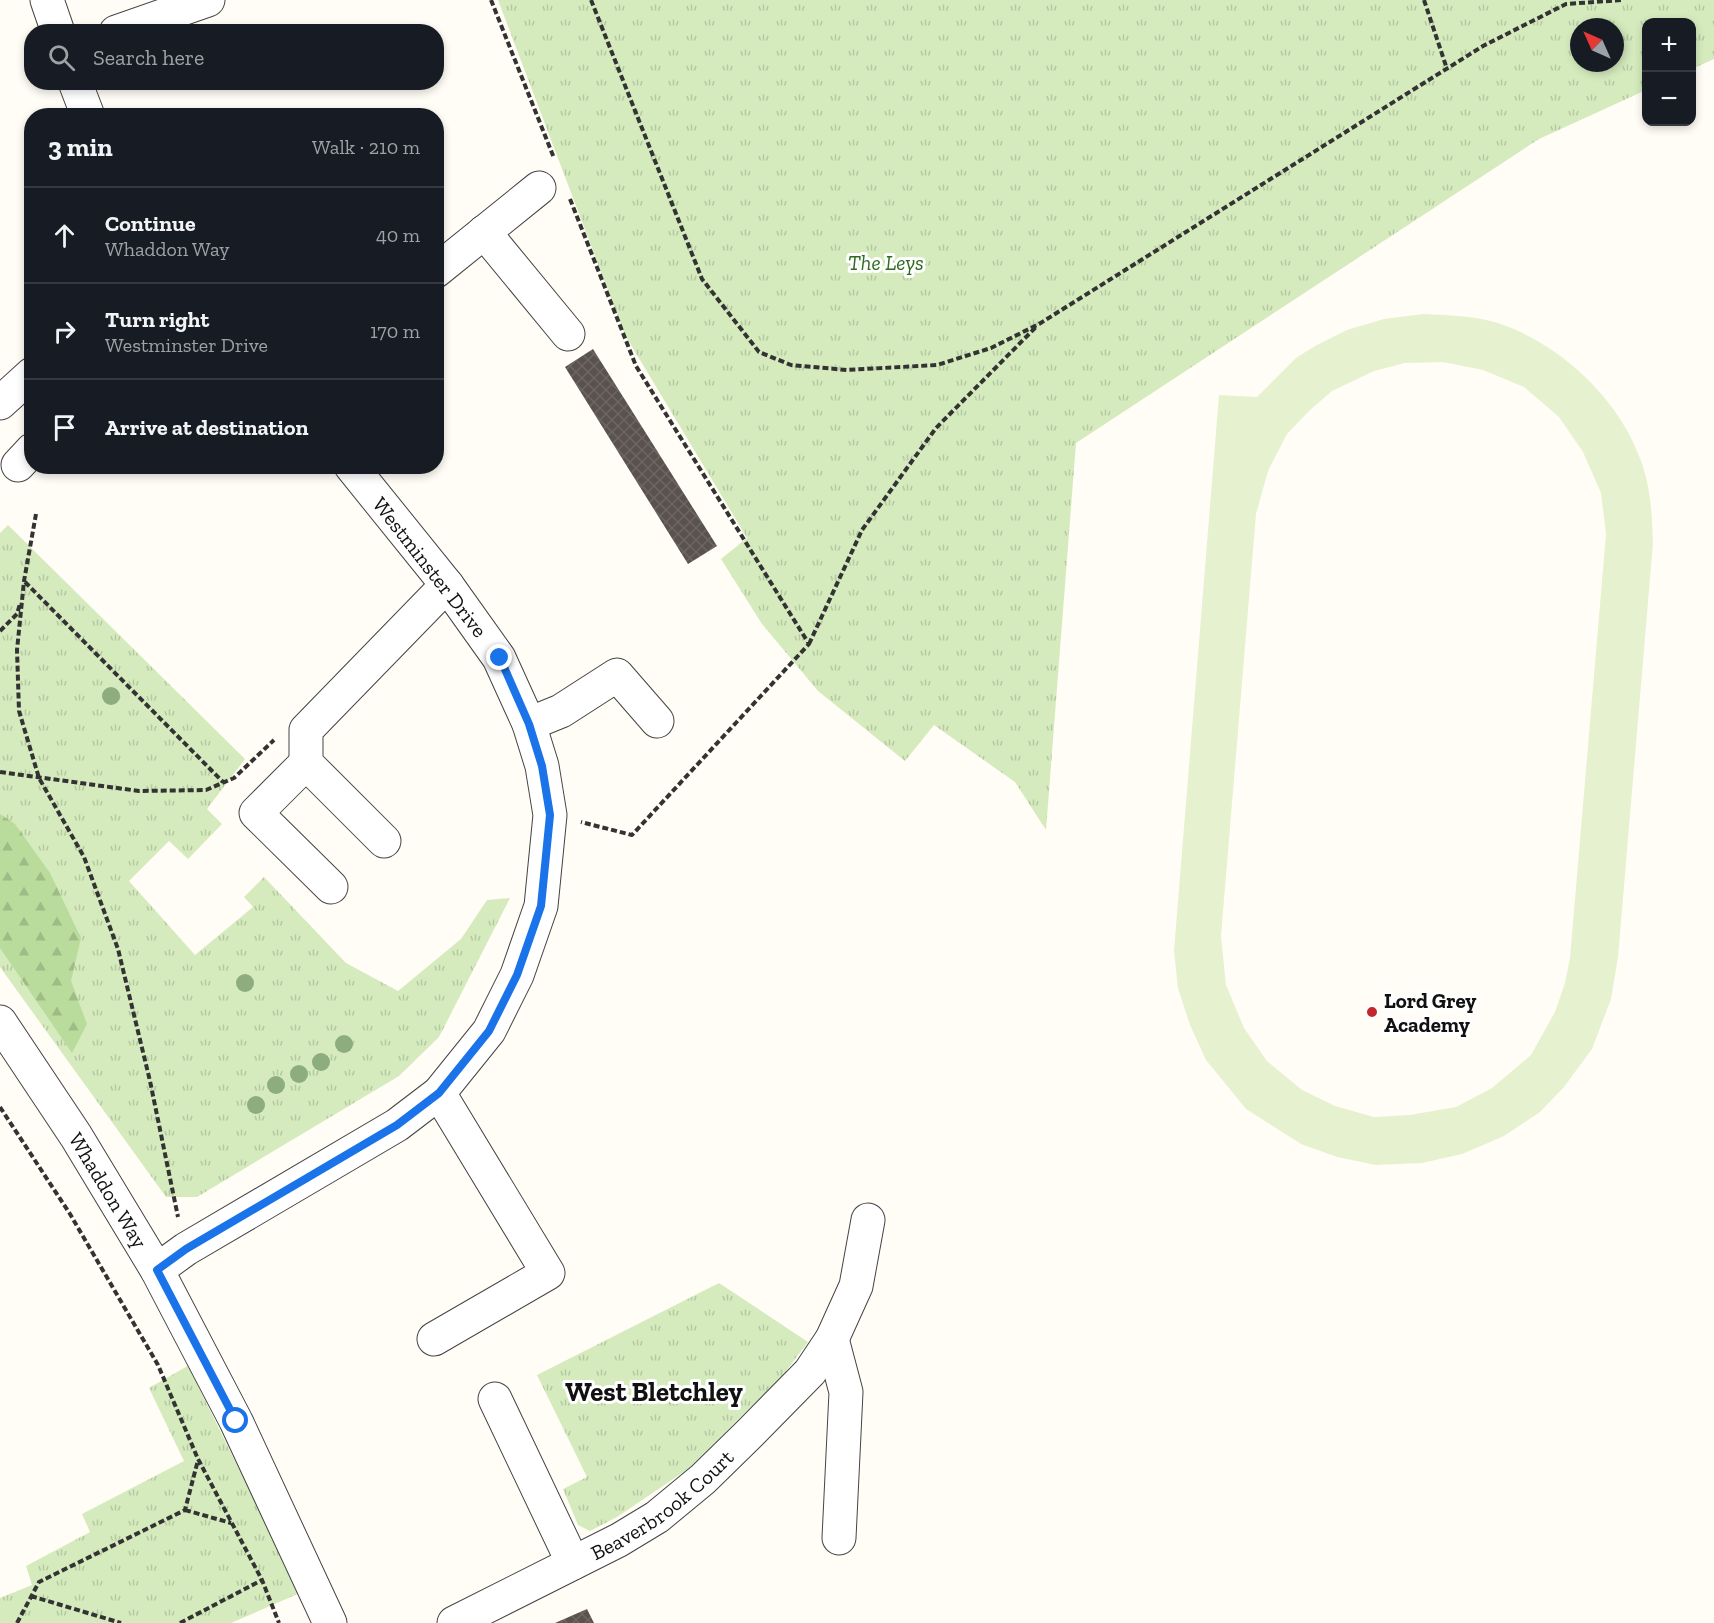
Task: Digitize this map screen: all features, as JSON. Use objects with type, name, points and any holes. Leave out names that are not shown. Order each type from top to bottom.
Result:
[{"type":"street","points":[[47,0],[55,24]]},
{"type":"street","points":[[139,24],[208,0]]},
{"type":"street","points":[[78,90],[85,108]]},
{"type":"street","points":[[444,264],[484,232],[555,183]]},
{"type":"street","points":[[484,232],[568,334]]},
{"type":"street","points":[[0,403],[24,381]]},
{"type":"street","name":"Westminster Drive","points":[[157,1270],[186,1249],[397,1125],[439,1093],[489,1031],[517,975],[541,906],[550,815],[542,766],[529,724],[500,658],[447,585],[357,474]]},
{"type":"street","points":[[384,842],[306,763],[306,730],[447,585]]},
{"type":"street","points":[[529,724],[561,711],[617,675],[657,721]]},
{"type":"street","points":[[306,763],[256,813],[331,887]]},
{"type":"street","name":"Whaddon Way","points":[[0,1022],[76,1136],[157,1270],[236,1421],[330,1623]]},
{"type":"street","points":[[434,1339],[548,1273],[439,1093]]},
{"type":"street","name":"Beaverbrook Court","points":[[454,1623],[619,1540],[657,1517],[703,1479],[810,1372],[832,1339],[856,1286],[868,1220]]},
{"type":"street","points":[[832,1339],[846,1392],[839,1538]]},
{"type":"street","points":[[495,1399],[573,1563]]},
{"type":"path","points":[[491,0],[555,183],[636,366],[809,644]]},
{"type":"path","points":[[591,0],[702,279],[759,352],[791,365],[847,370],[937,365],[991,348],[1039,324],[1483,46],[1566,4],[1622,0]]},
{"type":"path","points":[[1424,0],[1447,69]]},
{"type":"path","points":[[550,815],[632,835],[809,644],[862,530],[936,428],[1039,324]]},
{"type":"path","points":[[36,514],[24,581],[17,650],[20,711],[39,778],[84,857],[118,949],[150,1081],[178,1216],[174,1226],[186,1249]]},
{"type":"path","points":[[24,581],[223,782]]},
{"type":"path","points":[[0,631],[17,614],[23,595]]},
{"type":"path","points":[[0,772],[139,791],[206,790],[234,778],[295,720],[306,730]]},
{"type":"path","points":[[0,1107],[70,1214],[158,1365],[198,1459],[262,1580],[279,1623]]},
{"type":"path","points":[[185,1510],[198,1459]]},
{"type":"path","points":[[18,1623],[39,1582],[185,1510],[232,1523]]},
{"type":"path","points":[[180,1623],[262,1580]]},
{"type":"path","points":[[31,1596],[121,1623]]},
{"type":"green space","name":"The Leys","points":[[498,0],[1714,0],[1714,59],[1696,67],[1696,18],[1642,18],[1642,92],[1539,139],[1076,443],[1046,830],[1015,782],[934,725],[905,761],[818,691],[762,624],[721,559],[747,538],[625,335]]},
{"type":"green space","points":[[1423,314],[1488,320],[1531,337],[1571,364],[1606,399],[1632,440],[1647,481],[1653,543],[1618,957],[1611,999],[1592,1049],[1564,1087],[1540,1112],[1504,1136],[1462,1154],[1422,1163],[1376,1165],[1337,1157],[1301,1144],[1246,1109],[1206,1060],[1190,1025],[1178,988],[1174,951],[1219,395],[1257,397],[1296,358],[1315,346],[1347,330],[1384,319]],"holes":[[[1443,362],[1483,370],[1524,387],[1559,417],[1583,452],[1601,493],[1606,534],[1570,958],[1565,983],[1555,1012],[1531,1055],[1492,1088],[1456,1107],[1410,1115],[1374,1117],[1335,1106],[1302,1090],[1267,1061],[1244,1028],[1226,985],[1221,936],[1256,514],[1268,471],[1287,434],[1332,391],[1374,371],[1405,363]]]},
{"type":"green space","points":[[8,525],[245,759],[207,809],[222,824],[188,859],[169,841],[129,881],[195,955],[253,907],[244,897],[264,877],[346,963],[398,991],[461,939],[487,900],[510,898],[439,1037],[399,1076],[197,1197],[166,1197],[0,967],[0,533]]},
{"type":"green space","points":[[0,814],[15,824],[50,873],[81,938],[71,981],[87,1024],[72,1053],[0,948]]},
{"type":"green space","points":[[719,1283],[808,1342],[783,1375],[688,1469],[617,1517],[590,1531],[578,1525],[563,1489],[587,1477],[537,1375]]},
{"type":"green space","points":[[198,1360],[204,1369],[197,1384],[300,1593],[231,1623],[0,1623],[0,1598],[32,1585],[26,1566],[90,1532],[82,1514],[184,1461],[149,1388]]},
{"type":"building","points":[[593,349],[717,546],[688,564],[565,367]]},
{"type":"building","points":[[587,1609],[594,1623],[555,1623]]},
{"type":"place","name":"Lord Grey Academy","points":[[1372,1012]]},
{"type":"district","name":"West Bletchley","points":[[654,1392]]},
{"type":"route","points":[[236,1421],[157,1270],[186,1249],[397,1125],[439,1093],[489,1031],[517,975],[541,906],[550,815],[542,766],[529,724],[500,658]]}]
